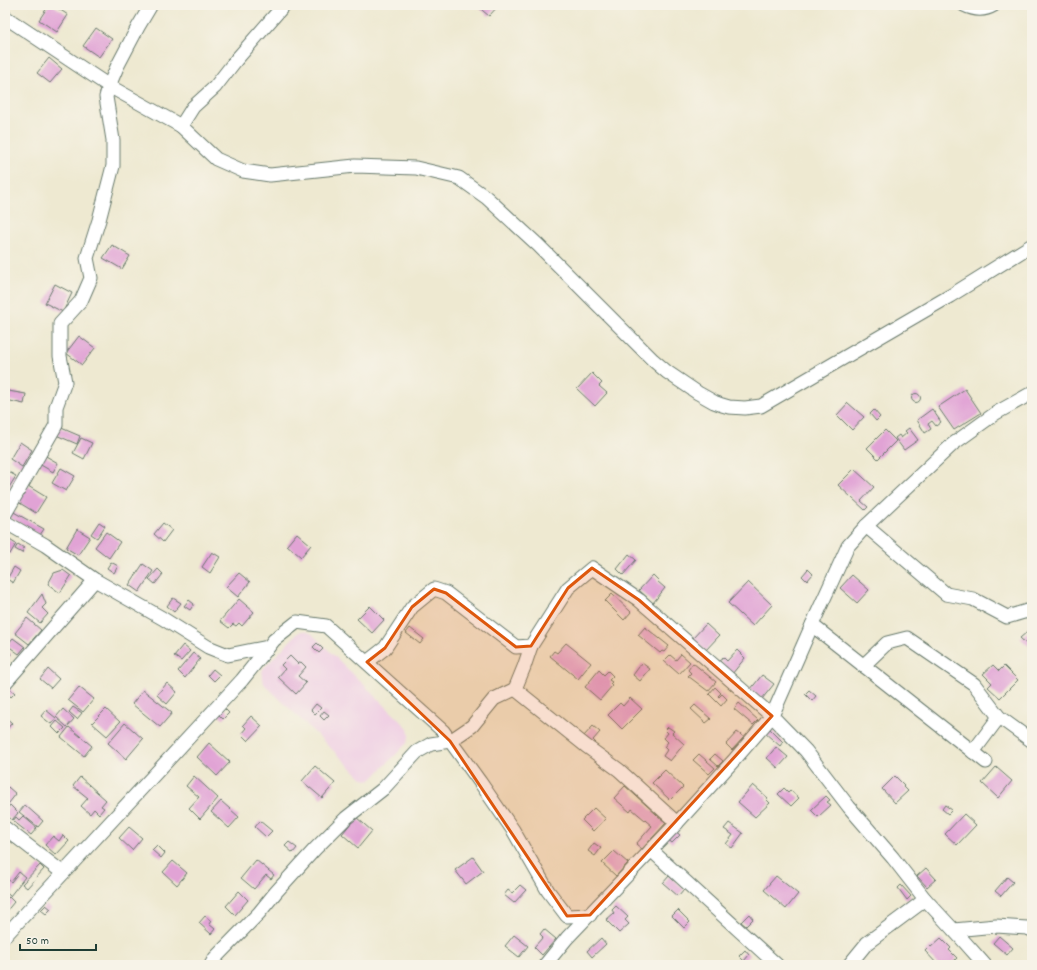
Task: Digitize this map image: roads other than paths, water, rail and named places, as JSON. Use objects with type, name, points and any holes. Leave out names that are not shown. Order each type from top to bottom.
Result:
[{"type":"street","points":[[5,514],[56,425],[56,407],[65,382],[60,356],[60,324],[81,301],[91,278],[87,258],[99,220],[113,166],[113,140],[106,97],[117,67],[151,5]]},
{"type":"street","points":[[181,126],[193,107],[215,87],[236,60],[284,5]]},
{"type":"street","points":[[964,5],[979,10],[992,7],[994,5]]},
{"type":"street","points":[[5,17],[109,86],[181,126],[216,159],[243,171],[270,175],[355,166],[416,168],[459,178],[486,198],[532,240],[653,360],[672,376],[714,402],[733,408],[761,406],[950,296],[1032,245]]},
{"type":"street","points":[[545,965],[567,938],[677,823],[772,716],[848,546],[866,526],[953,444],[996,413],[1032,393]]},
{"type":"street","points":[[5,522],[44,545],[95,580],[162,618],[208,647],[228,655],[268,648]]},
{"type":"street","points":[[866,526],[946,594],[973,599],[1006,617],[1027,611],[1032,614]]},
{"type":"street","points":[[211,965],[218,955],[259,913],[315,849],[346,818],[382,789],[417,752],[431,744],[450,741],[472,726],[494,700],[514,689],[524,668],[531,646],[568,588],[592,568],[639,600],[772,716],[806,751],[849,807],[893,858],[925,899],[985,965]]},
{"type":"street","points":[[5,683],[95,580]]},
{"type":"street","points":[[367,662],[385,648],[412,607],[434,589],[446,593],[516,647],[531,646]]},
{"type":"street","points":[[5,936],[242,680],[274,640],[297,622],[326,626],[443,731],[513,830],[548,891],[567,916],[567,938]]},
{"type":"street","points":[[812,625],[986,762]]},
{"type":"street","points":[[863,666],[887,643],[907,638],[974,684],[1000,717],[1032,741]]},
{"type":"street","points":[[514,689],[619,770],[677,823]]},
{"type":"street","points":[[973,752],[1000,717]]},
{"type":"street","points":[[5,828],[63,874]]},
{"type":"street","points":[[652,850],[777,965]]},
{"type":"street","points":[[849,965],[867,943],[925,899]]},
{"type":"street","points":[[567,916],[590,915]]},
{"type":"street","points":[[954,930],[996,926],[1026,928],[1032,930]]}]
